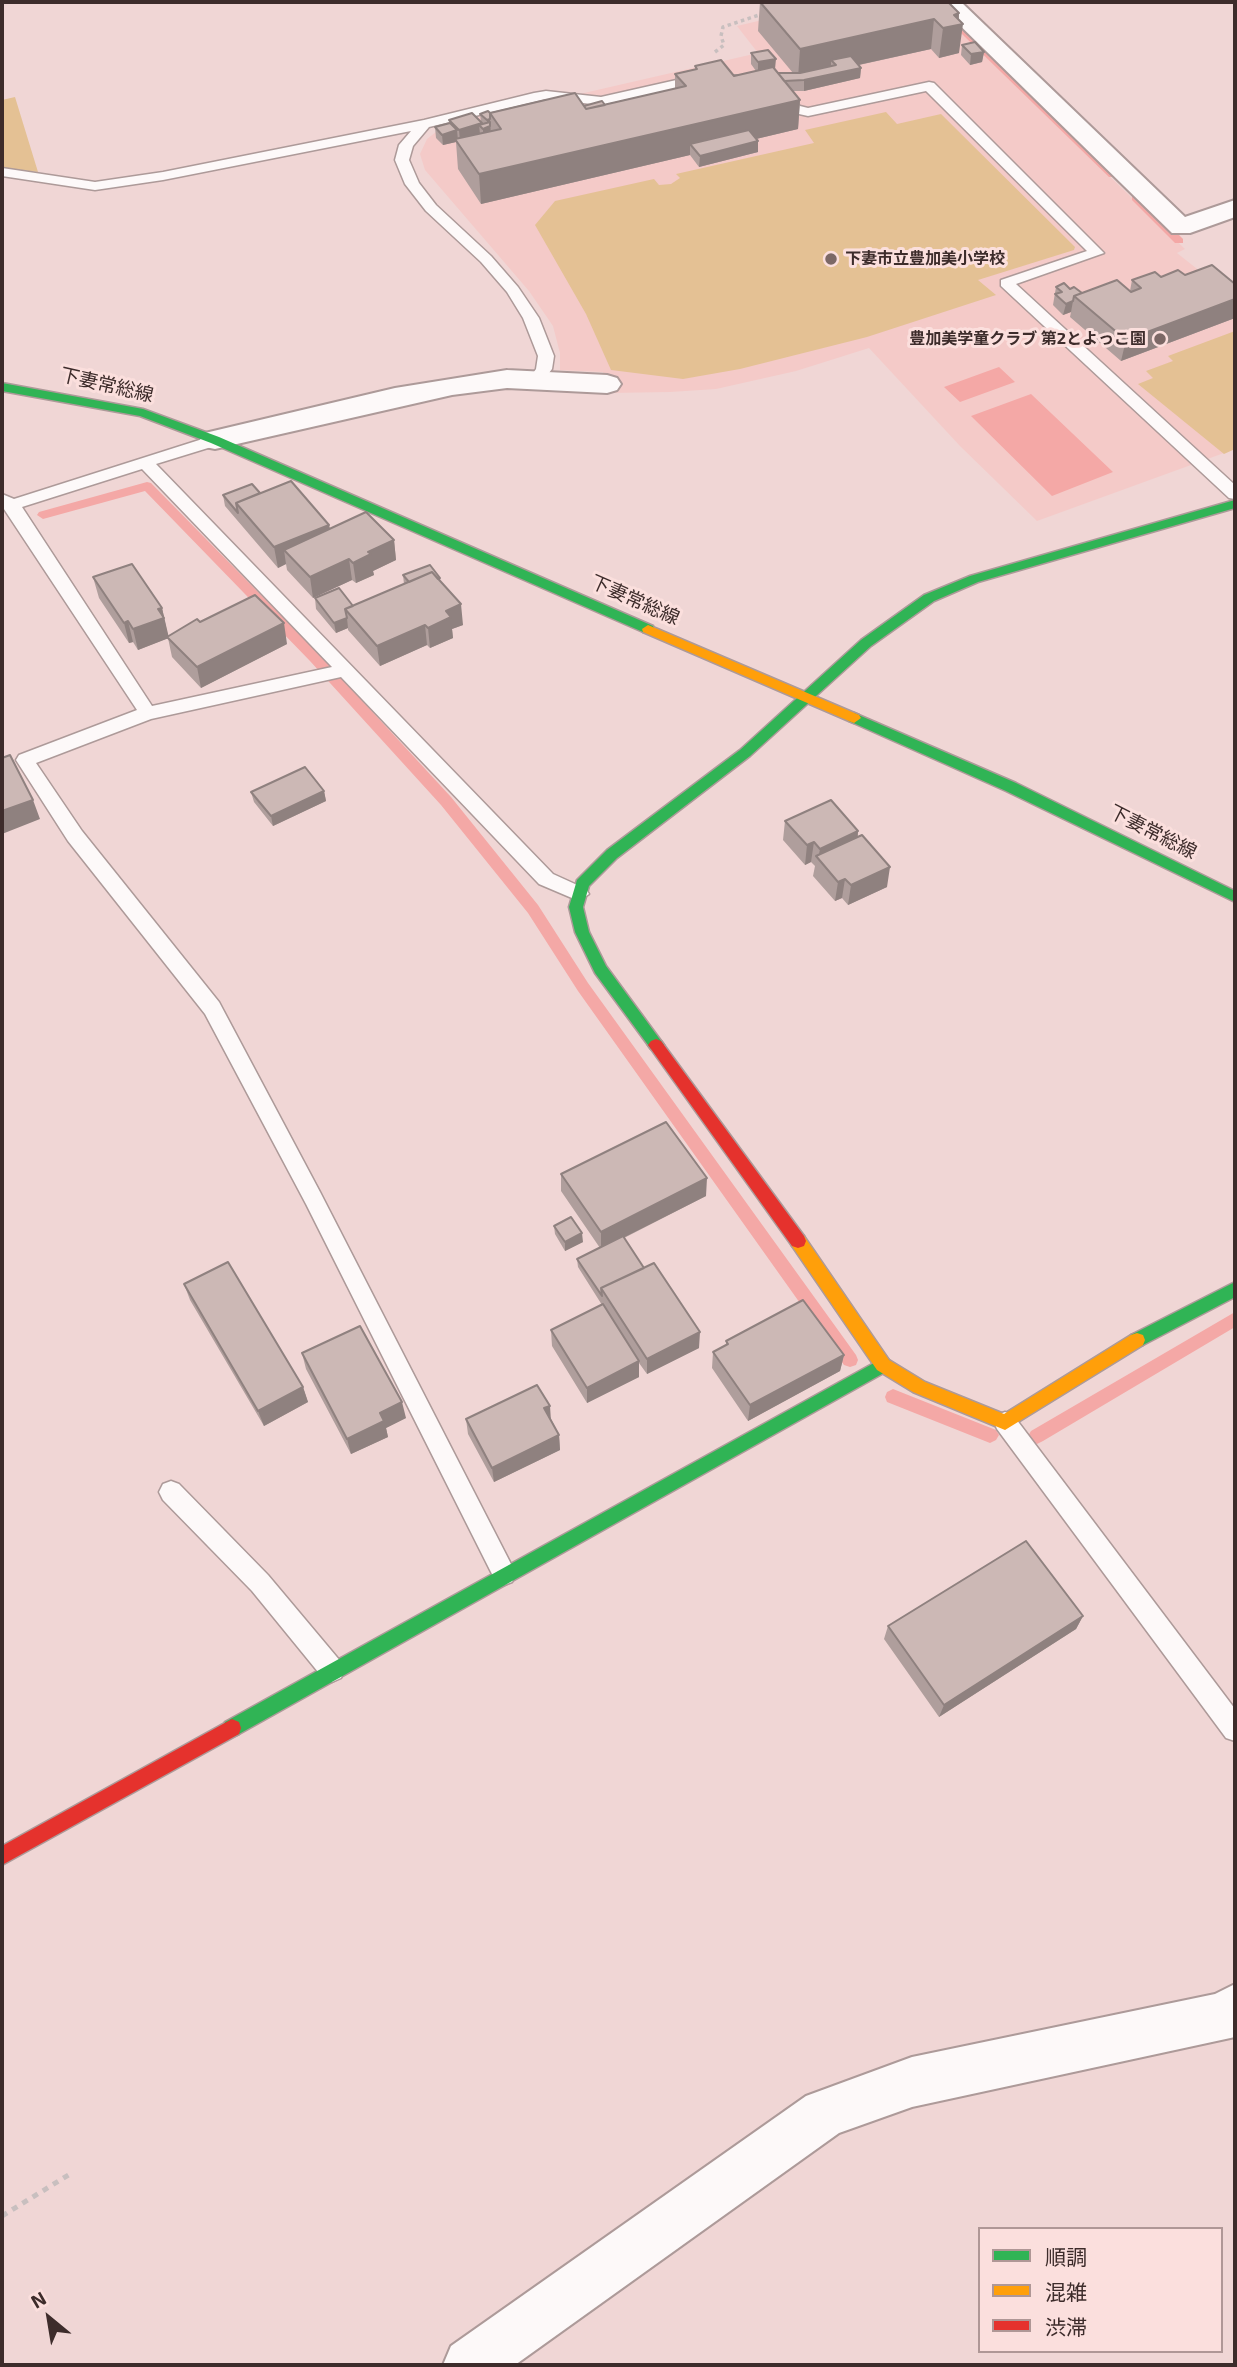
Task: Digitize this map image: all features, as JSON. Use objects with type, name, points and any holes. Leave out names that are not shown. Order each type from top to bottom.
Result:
[{"type":"street","points":[[948,2],[1181,227],[1235,208]]},
{"type":"street","points":[[215,440],[395,397],[499,380],[537,379],[607,384]]},
{"type":"street","name":"下妻常総線","points":[[2,387],[48,393],[143,413],[215,440],[1011,787],[1235,897]]},
{"type":"street","points":[[1235,504],[974,579],[929,598],[866,643],[745,753],[612,854],[582,884],[576,907],[582,932],[600,969],[771,1201],[883,1365],[919,1387],[1005,1422],[1162,1325],[1235,1289]]},
{"type":"street","points":[[2,1856],[883,1365]]},
{"type":"street","points":[[470,2365],[824,2114],[912,2082],[1228,2016],[1235,2008]]},
{"type":"lane","points":[[2,172],[95,186],[163,176],[424,124],[534,97],[560,96],[601,101],[688,80],[723,76]]},
{"type":"lane","points":[[766,82],[796,109],[808,111],[929,86],[1097,253],[1006,283],[1235,494]]},
{"type":"lane","points":[[424,124],[406,145],[402,160],[412,184],[431,208],[486,259],[513,290],[531,318],[546,356],[544,369],[537,379]]},
{"type":"lane","points":[[148,713],[7,502],[146,464],[215,440]]},
{"type":"lane","points":[[146,464],[343,671],[546,878],[579,894]]},
{"type":"lane","points":[[343,671],[148,713],[19,762],[212,1008],[277,1127],[504,1574]]},
{"type":"lane","points":[[1005,1422],[1235,1729]]},
{"type":"lane","points":[[171,1492],[260,1583],[332,1670]]},
{"type":"path","points":[[2,2216],[70,2174]]},
{"type":"shaded area","name":"下妻市立豊加美小学校","points":[[838,2],[959,31],[1185,249],[1177,253],[1235,299],[1235,449],[1037,521],[960,446],[869,348],[796,371],[716,389],[609,393],[603,372],[560,370],[560,353],[553,326],[529,291],[425,170],[420,154],[427,139],[441,128],[471,119],[758,53],[737,26]]},
{"type":"shaded area","points":[[15,97],[38,172],[2,168],[2,100]]},
{"type":"shaded area","points":[[886,112],[897,124],[941,114],[1075,247],[1074,250],[978,280],[996,295],[867,337],[740,369],[683,379],[611,370],[586,314],[535,225],[555,201],[654,179],[659,185],[671,184],[680,178],[676,174],[814,143],[805,130]]},
{"type":"shaded area","points":[[1235,331],[1235,449],[1224,454],[1138,384],[1153,378],[1146,371],[1173,361],[1168,356]]},
{"type":"shaded area","points":[[999,367],[1015,382],[960,402],[944,387]]},
{"type":"shaded area","points":[[1031,394],[1113,472],[1052,496],[971,416]]},
{"type":"building","points":[[760,2],[948,2],[959,13],[954,15],[963,24],[943,28],[934,19],[800,49]]},
{"type":"building","points":[[975,42],[984,52],[971,54],[962,45]]},
{"type":"building","points":[[768,50],[776,59],[758,62],[751,53]]},
{"type":"building","points":[[851,56],[861,68],[804,80],[784,81],[778,73],[800,73],[836,65],[831,60]]},
{"type":"building","points":[[721,60],[734,76],[773,67],[800,100],[479,174],[455,139],[501,129],[490,113],[575,93],[586,109],[686,86],[675,74]]},
{"type":"building","points":[[602,101],[605,105],[586,109],[584,106]]},
{"type":"building","points":[[488,111],[490,119],[487,120],[480,114]]},
{"type":"building","points":[[472,113],[482,123],[459,130],[449,120]]},
{"type":"building","points":[[490,122],[490,126],[483,129],[479,125]]},
{"type":"building","points":[[450,123],[457,130],[442,135],[435,127]]},
{"type":"building","points":[[749,130],[758,141],[700,156],[690,144]]},
{"type":"building","points":[[1212,265],[1235,284],[1235,299],[1126,340],[1074,296],[1117,280],[1131,292],[1141,288],[1132,280],[1155,272],[1161,277],[1178,270],[1185,275]]},
{"type":"building","points":[[1064,283],[1070,289],[1074,287],[1082,293],[1066,304],[1055,294],[1062,292],[1056,287]]},
{"type":"building","points":[[291,481],[329,525],[274,547],[236,503]]},
{"type":"building","points":[[252,484],[260,493],[236,503],[238,513],[223,495]]},
{"type":"building","points":[[366,512],[394,540],[368,552],[371,554],[353,563],[349,559],[310,577],[284,550]]},
{"type":"building","points":[[132,564],[162,608],[158,609],[164,618],[133,629],[128,621],[124,623],[93,577]]},
{"type":"building","points":[[430,565],[440,578],[432,572],[409,582],[403,575]]},
{"type":"building","points":[[432,572],[461,604],[446,611],[451,617],[428,628],[425,625],[377,646],[345,609]]},
{"type":"building","points":[[339,588],[353,606],[345,609],[347,618],[334,623],[315,598]]},
{"type":"building","points":[[255,595],[284,623],[197,667],[167,637],[197,619],[200,622]]},
{"type":"building","points":[[10,755],[33,800],[2,811],[2,758]]},
{"type":"building","points":[[305,767],[324,791],[271,816],[251,792]]},
{"type":"building","points":[[831,800],[858,831],[820,849],[814,842],[807,845],[785,821]]},
{"type":"building","points":[[862,835],[890,867],[851,885],[845,879],[838,882],[816,856]]},
{"type":"building","points":[[666,1122],[707,1178],[601,1232],[561,1174]]},
{"type":"building","points":[[571,1217],[582,1233],[565,1242],[554,1226]]},
{"type":"building","points":[[623,1236],[644,1268],[601,1288],[602,1296],[577,1259]]},
{"type":"building","points":[[228,1262],[303,1387],[258,1411],[184,1284]]},
{"type":"building","points":[[654,1263],[700,1332],[647,1359],[601,1288]]},
{"type":"building","points":[[803,1300],[844,1355],[750,1405],[713,1352],[728,1344],[726,1341]]},
{"type":"building","points":[[603,1304],[639,1361],[587,1388],[551,1330]]},
{"type":"building","points":[[360,1326],[402,1402],[380,1413],[384,1421],[347,1439],[302,1353]]},
{"type":"building","points":[[537,1385],[550,1406],[544,1408],[559,1435],[492,1468],[466,1419]]},
{"type":"building","points":[[1026,1541],[1083,1616],[944,1705],[888,1626]]},
{"type":"waterway","points":[[934,2],[1113,175]]},
{"type":"waterway","points":[[1136,198],[1179,241]]},
{"type":"waterway","points":[[43,515],[147,486],[315,658],[446,801],[533,909],[583,987],[850,1360]]},
{"type":"waterway","points":[[2,524],[6,523]]},
{"type":"waterway","points":[[1037,1436],[1235,1319]]},
{"type":"waterway","points":[[893,1397],[990,1435]]},
{"type":"traffic: fast","points":[[2,387],[143,413],[215,440],[648,629]]},
{"type":"traffic: fast","points":[[656,1045],[600,969],[582,932],[576,907],[582,884],[612,854],[745,753],[866,643],[929,598],[974,579],[1235,504]]},
{"type":"traffic: fast","points":[[854,718],[1011,787],[1235,897]]},
{"type":"traffic: fast","points":[[1137,1340],[1235,1289]]},
{"type":"traffic: fast","points":[[232,1728],[883,1365]]},
{"type":"traffic: slow","points":[[648,629],[854,718]]},
{"type":"traffic: slow","points":[[798,1241],[883,1365],[919,1387],[1005,1422],[1137,1340]]},
{"type":"traffic: jam","points":[[656,1045],[798,1241]]},
{"type":"traffic: jam","points":[[2,1856],[232,1728]]},
{"type":"place","name":"下妻市立豊加美小学校","points":[[831,259]]},
{"type":"place","name":"豊加美学童クラブ 第2とよっこ園","points":[[1160,339]]}]
